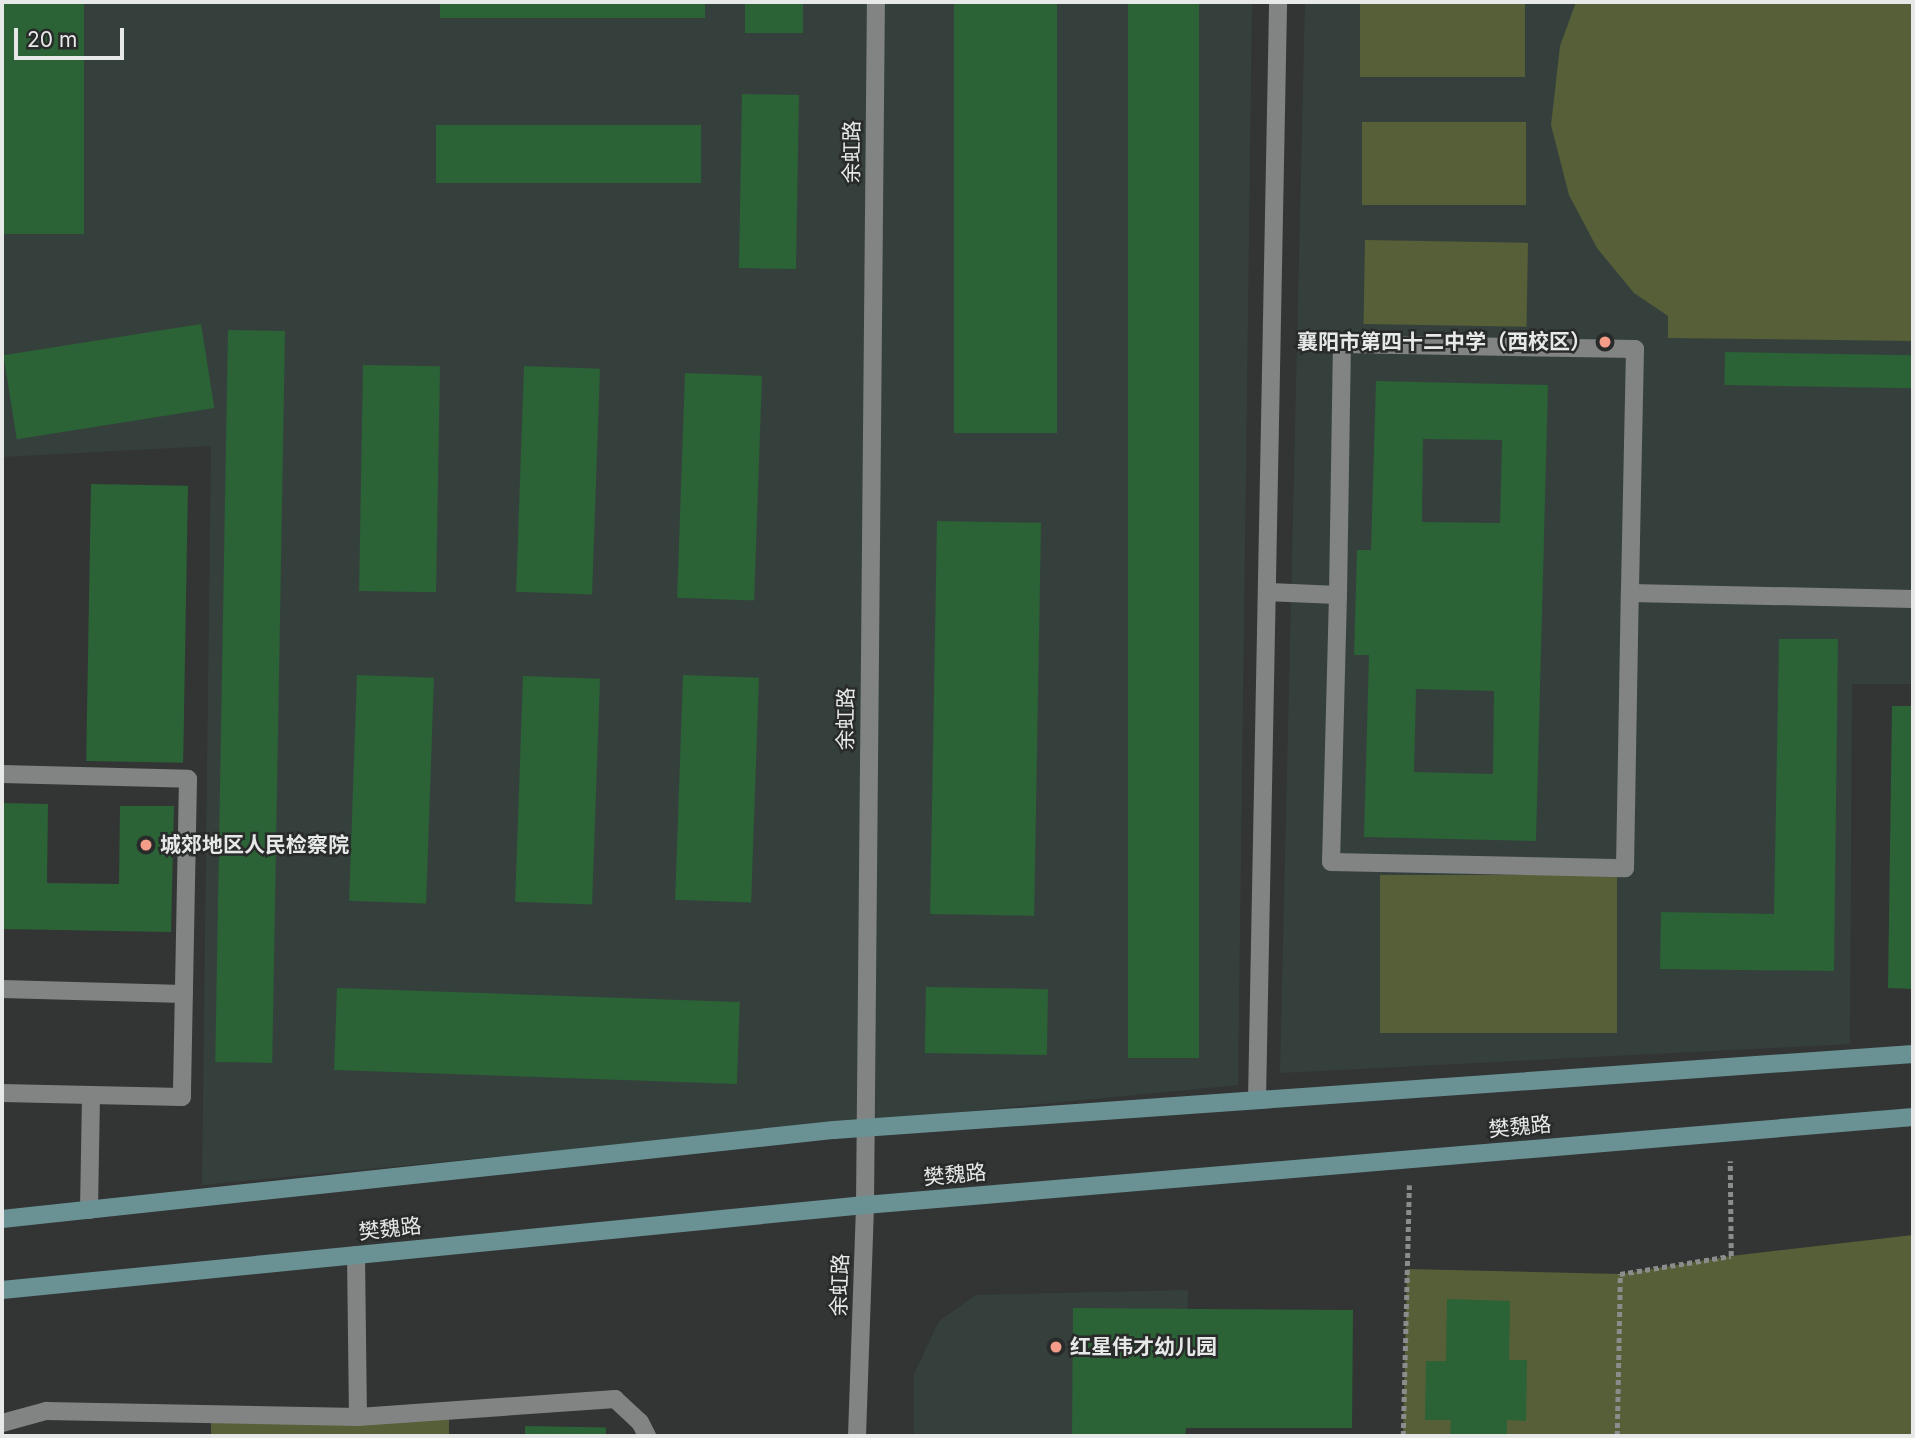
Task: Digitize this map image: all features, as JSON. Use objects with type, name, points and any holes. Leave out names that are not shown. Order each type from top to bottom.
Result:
[{"type":"street","name":"余虹路","points":[[857,1436],[865,1205],[876,2]]},
{"type":"street","points":[[1257,1100],[1278,2]]},
{"type":"street","points":[[1342,344],[1635,349],[1625,868],[1331,862],[1338,595],[1342,344]]},
{"type":"street","points":[[1267,593],[1338,595]]},
{"type":"street","points":[[1630,593],[1913,599]]},
{"type":"street","points":[[2,774],[188,779],[182,1097],[2,1093]]},
{"type":"street","points":[[2,989],[184,994]]},
{"type":"street","points":[[2,1219],[865,1127],[1913,1054]]},
{"type":"street","points":[[89,1210],[90,1095]]},
{"type":"street","name":"樊魏路","points":[[2,1290],[865,1205],[1913,1117]]},
{"type":"street","points":[[356,1255],[358,1417]]},
{"type":"street","points":[[2,1423],[46,1411],[358,1417],[615,1399],[640,1422],[647,1436]]},
{"type":"path","points":[[1617,1436],[1619,1274],[1731,1256],[1730,1132]]},
{"type":"path","points":[[1403,1436],[1409,1159]]},
{"type":"shaded area","points":[[2,2],[1252,2],[1238,1085],[202,1185],[211,446],[2,457]]},
{"type":"shaded area","name":"襄阳市第四十二中学（西校区）","points":[[1305,2],[1913,2],[1913,684],[1852,684],[1850,1044],[1280,1073]]},
{"type":"shaded area","name":"红星伟才幼儿园","points":[[1188,1290],[1185,1436],[914,1436],[914,1374],[939,1321],[976,1295]]},
{"type":"green space","points":[[1360,2],[1525,2],[1525,77],[1360,77]]},
{"type":"green space","points":[[1576,2],[1913,2],[1913,341],[1668,338],[1668,316],[1634,293],[1597,248],[1569,195],[1551,125],[1560,46]]},
{"type":"green space","points":[[1362,122],[1526,122],[1526,205],[1362,205]]},
{"type":"green space","points":[[1365,240],[1528,243],[1527,327],[1364,324]]},
{"type":"green space","points":[[1380,875],[1617,875],[1617,1033],[1380,1033]]},
{"type":"green space","points":[[1913,1235],[1913,1436],[1403,1436],[1407,1269],[1620,1274],[1731,1256]]},
{"type":"green space","points":[[211,1411],[449,1411],[449,1436],[211,1436]]},
{"type":"building","points":[[2,2],[84,2],[84,234],[2,234]]},
{"type":"building","points":[[440,2],[705,2],[705,18],[440,18]]},
{"type":"building","points":[[745,2],[803,2],[803,33],[745,33]]},
{"type":"building","points":[[954,2],[1057,2],[1057,433],[954,433]]},
{"type":"building","points":[[1128,2],[1199,2],[1199,1058],[1128,1058]]},
{"type":"building","points":[[742,94],[799,95],[796,269],[739,268]]},
{"type":"building","points":[[436,125],[701,125],[701,183],[436,183]]},
{"type":"building","points":[[201,324],[214,408],[17,439],[3,355]]},
{"type":"building","points":[[228,330],[285,331],[272,1063],[215,1062]]},
{"type":"building","points":[[1725,352],[1913,355],[1912,388],[1724,385]]},
{"type":"building","points":[[363,365],[440,366],[436,592],[359,591]]},
{"type":"building","points":[[524,366],[600,369],[592,595],[516,592]]},
{"type":"building","points":[[685,373],[762,376],[754,601],[677,598]]},
{"type":"building","points":[[1376,381],[1548,385],[1536,841],[1364,837],[1369,655],[1354,655],[1357,550],[1371,550]],"holes":[[[1423,439],[1502,440],[1500,523],[1422,522]],[[1416,689],[1494,691],[1493,774],[1414,772]]]},
{"type":"building","points":[[91,484],[188,486],[183,763],[86,761]]},
{"type":"building","points":[[937,521],[1041,523],[1034,916],[930,914]]},
{"type":"building","points":[[1779,639],[1838,639],[1834,971],[1660,969],[1661,912],[1774,914]]},
{"type":"building","points":[[357,675],[434,678],[426,904],[349,901]]},
{"type":"building","points":[[683,675],[759,678],[751,903],[675,900]]},
{"type":"building","points":[[523,676],[600,679],[592,905],[515,902]]},
{"type":"building","points":[[1892,706],[1913,706],[1913,989],[1888,988]]},
{"type":"building","name":"城郊地区人民检察院","points":[[2,803],[48,804],[47,883],[119,884],[120,806],[174,806],[171,932],[2,929]]},
{"type":"building","points":[[926,987],[1048,989],[1047,1055],[925,1053]]},
{"type":"building","points":[[337,988],[740,1002],[737,1084],[334,1070]]},
{"type":"building","points":[[1447,1299],[1510,1301],[1509,1360],[1527,1360],[1526,1421],[1507,1420],[1507,1436],[1450,1436],[1451,1420],[1425,1420],[1426,1361],[1446,1361]]},
{"type":"building","points":[[1073,1308],[1353,1310],[1352,1428],[1186,1428],[1185,1436],[1072,1436]]},
{"type":"building","points":[[525,1426],[606,1427],[606,1436],[525,1436]]},
{"type":"place","name":"襄阳市第四十二中学（西校区）","points":[[1605,342]]},
{"type":"place","name":"城郊地区人民检察院","points":[[146,845]]},
{"type":"place","name":"红星伟才幼儿园","points":[[1056,1347]]}]
